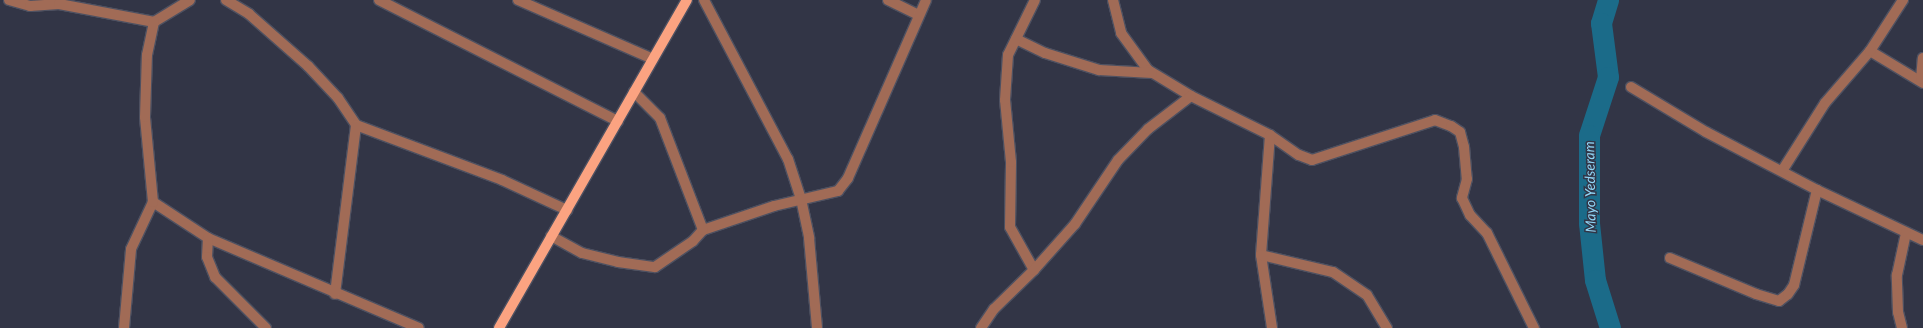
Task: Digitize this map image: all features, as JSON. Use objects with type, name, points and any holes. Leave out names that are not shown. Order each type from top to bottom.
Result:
[{"type":"main road","points":[[499,328],[687,0]]},
{"type":"street","points":[[0,3],[9,0],[30,6],[58,2],[154,22],[190,0]]},
{"type":"street","points":[[226,0],[249,14],[308,66],[338,98],[356,125],[502,180],[567,210]]},
{"type":"street","points":[[379,0],[618,121]]},
{"type":"street","points":[[518,0],[653,59]]},
{"type":"street","points":[[704,0],[788,159],[801,199],[809,238],[817,328]]},
{"type":"street","points":[[888,0],[919,15]]},
{"type":"street","points":[[551,236],[582,253],[618,262],[655,267],[693,242],[703,230],[801,199],[838,191],[848,178],[926,0]]},
{"type":"street","points":[[1034,270],[1010,227],[1011,162],[1005,100],[1008,55],[1035,0]]},
{"type":"street","points":[[1113,0],[1121,33],[1137,58],[1152,73],[1191,96],[1270,136],[1299,155],[1312,160],[1435,120],[1452,126],[1460,132],[1464,147],[1467,178],[1462,198],[1470,215],[1487,233],[1534,328]]},
{"type":"street","points":[[1782,171],[1825,103],[1870,51],[1903,0]]},
{"type":"street","points":[[124,328],[131,250],[153,202],[145,117],[147,55],[154,22]]},
{"type":"street","points":[[1016,39],[1045,53],[1100,70],[1152,73]]},
{"type":"street","points":[[1870,51],[1922,81],[1923,58]]},
{"type":"street","points":[[1631,87],[1706,132],[1817,190],[1923,240]]},
{"type":"street","points":[[634,92],[660,118],[703,230]]},
{"type":"street","points":[[981,328],[994,309],[1034,270],[1075,224],[1118,160],[1148,129],[1191,96]]},
{"type":"street","points":[[335,294],[356,125]]},
{"type":"street","points":[[1270,136],[1262,255],[1272,328]]},
{"type":"street","points":[[1670,258],[1756,294],[1779,300],[1788,294],[1794,285],[1817,190]]},
{"type":"street","points":[[153,202],[208,238],[335,294],[419,328]]},
{"type":"street","points":[[1902,328],[1898,312],[1897,275],[1906,233]]},
{"type":"street","points":[[208,238],[207,257],[215,277],[266,328]]},
{"type":"street","points":[[1262,255],[1333,272],[1367,295],[1387,328]]},
{"type":"waterway","name":"Mayo Yedseram","points":[[1608,0],[1601,23],[1608,77],[1589,135],[1589,223],[1595,280],[1610,328]]}]
